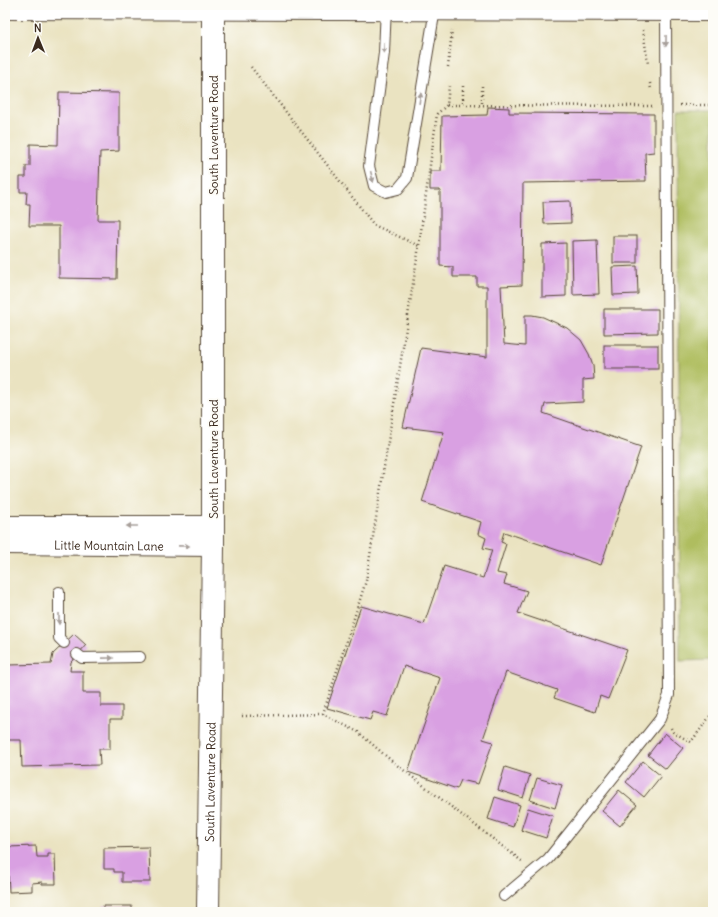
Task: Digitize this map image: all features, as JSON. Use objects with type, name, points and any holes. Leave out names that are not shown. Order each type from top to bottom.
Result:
[{"type":"street","name":"South Laventure Road","points":[[208,912],[213,536],[213,7]]},
{"type":"street","points":[[5,8],[386,7],[435,9],[713,10]]},
{"type":"street","name":"Little Mountain Lane","points":[[5,526],[213,536]]},
{"type":"street","name":"Little Mountain Lane","points":[[5,544],[213,536]]},
{"type":"lane","points":[[386,7],[384,53],[369,166],[374,186],[386,192],[398,189],[407,178],[435,9]]},
{"type":"lane","points":[[504,896],[548,860],[660,719],[669,695],[666,10]]},
{"type":"lane","points":[[59,592],[59,638],[64,643]]},
{"type":"lane","points":[[78,654],[82,658],[140,657]]},
{"type":"path","points":[[643,30],[648,64]]},
{"type":"path","points":[[448,67],[452,31]]},
{"type":"path","points":[[251,66],[374,225],[419,246]]},
{"type":"path","points":[[323,714],[366,581],[419,246],[437,114],[446,105],[449,86]]},
{"type":"path","points":[[463,86],[464,105]]},
{"type":"path","points":[[482,86],[482,105]]},
{"type":"path","points":[[446,105],[713,105]]},
{"type":"path","points":[[660,719],[669,724],[673,732],[691,742],[713,712]]},
{"type":"path","points":[[242,716],[323,714],[358,732],[393,762],[534,871]]},
{"type":"green space","points":[[678,110],[713,110],[713,660],[680,661]]},
{"type":"building","points":[[59,92],[119,93],[119,151],[100,152],[98,220],[118,220],[117,279],[59,278],[59,226],[29,226],[30,204],[26,204],[27,192],[20,192],[20,177],[26,177],[26,166],[30,166],[30,144],[58,145]]},
{"type":"building","points":[[488,107],[509,108],[509,113],[654,114],[654,152],[645,153],[646,181],[523,183],[522,285],[501,286],[504,344],[525,346],[525,315],[543,317],[567,328],[581,340],[593,365],[594,379],[583,380],[583,402],[545,404],[543,413],[641,447],[601,565],[504,532],[501,542],[506,544],[497,573],[507,575],[504,584],[527,591],[518,613],[627,650],[608,699],[600,696],[595,712],[554,698],[557,690],[506,672],[483,739],[493,742],[478,784],[461,780],[457,789],[408,772],[440,678],[404,666],[387,716],[373,712],[370,720],[327,708],[361,606],[424,624],[444,566],[483,578],[492,550],[483,548],[486,538],[478,534],[481,522],[422,502],[444,432],[403,427],[421,348],[487,357],[487,286],[477,286],[477,277],[453,277],[453,267],[440,266],[440,190],[430,190],[430,171],[441,171],[442,116],[487,115]]},
{"type":"building","points":[[570,201],[571,223],[544,224],[543,202]]},
{"type":"building","points":[[613,236],[637,236],[637,263],[613,263]]},
{"type":"building","points":[[597,240],[599,294],[573,295],[572,241]]},
{"type":"building","points":[[566,243],[566,296],[542,297],[542,244]]},
{"type":"building","points":[[637,266],[638,294],[613,295],[612,267]]},
{"type":"building","points":[[604,309],[658,309],[658,333],[604,334]]},
{"type":"building","points":[[604,345],[658,345],[658,369],[604,369]]},
{"type":"building","points":[[74,634],[86,645],[71,662],[70,671],[83,671],[83,693],[101,693],[101,706],[122,706],[122,719],[110,719],[110,749],[99,749],[100,765],[22,767],[21,740],[5,740],[5,661],[8,661],[8,665],[51,664],[53,654]]},
{"type":"building","points":[[665,733],[683,748],[666,769],[648,755]]},
{"type":"building","points":[[643,761],[661,776],[644,797],[626,782]]},
{"type":"building","points":[[505,767],[530,775],[523,798],[498,790]]},
{"type":"building","points":[[537,778],[562,785],[555,808],[530,800]]},
{"type":"building","points":[[619,790],[637,805],[620,826],[602,811]]},
{"type":"building","points":[[495,797],[520,805],[513,827],[488,819]]},
{"type":"building","points":[[528,808],[553,816],[546,838],[521,830]]},
{"type":"building","points":[[36,846],[37,857],[48,857],[48,854],[55,854],[56,884],[42,884],[42,882],[32,883],[32,891],[9,892],[7,847]]},
{"type":"building","points":[[149,847],[150,882],[122,882],[122,872],[114,872],[114,869],[104,869],[104,848]]},
{"type":"building","points":[[103,906],[132,906],[132,912],[103,912]]}]
